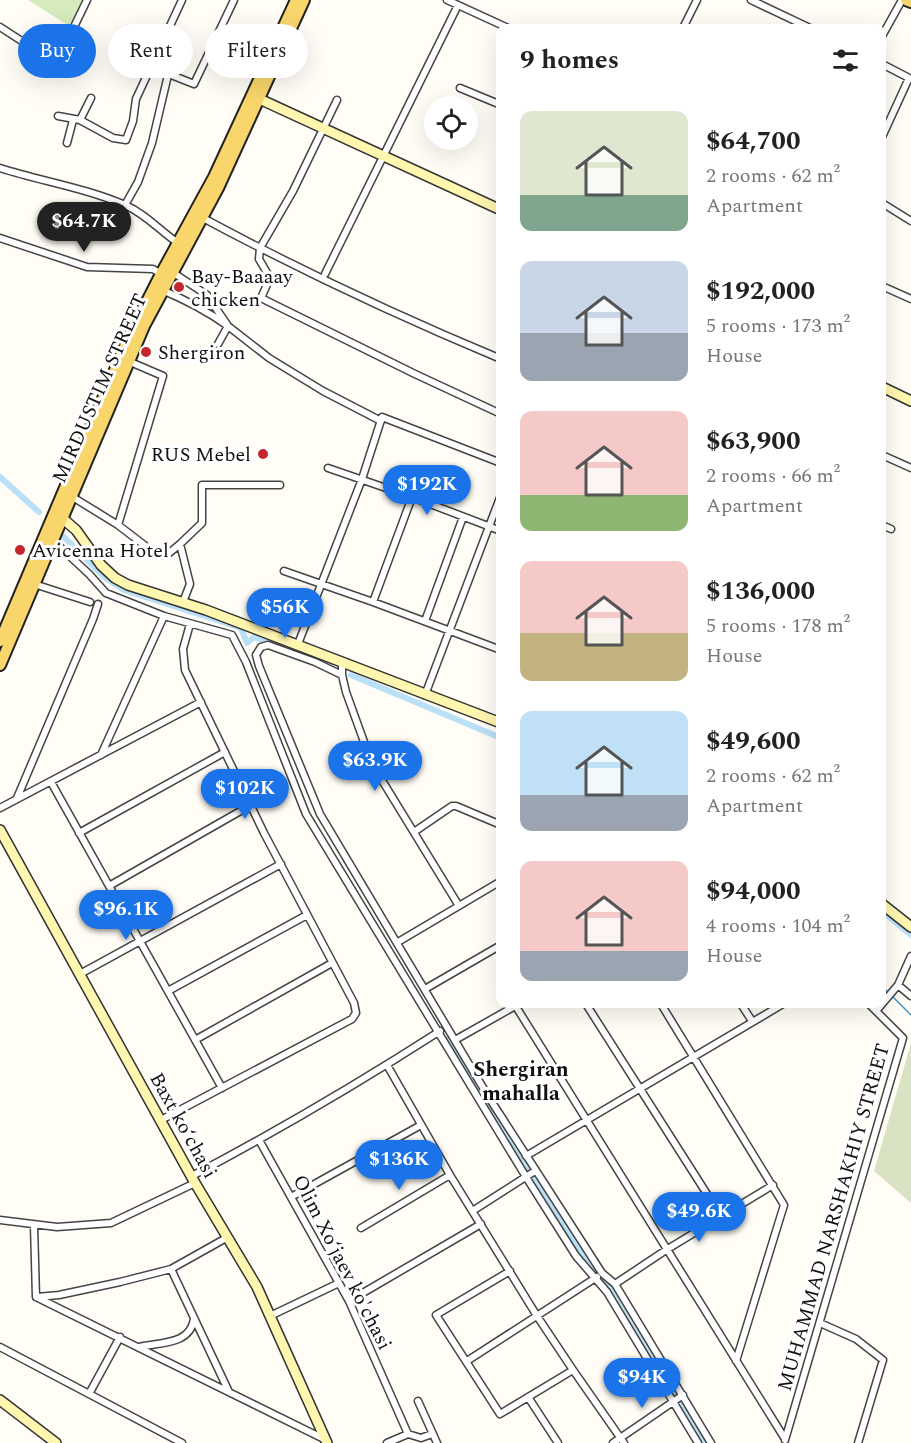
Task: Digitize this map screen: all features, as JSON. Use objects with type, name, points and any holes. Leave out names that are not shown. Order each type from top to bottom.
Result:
[{"type":"main road","name":"MIRDUSTIM STREET","points":[[0,641],[129,337],[203,218],[296,0]]},
{"type":"main road","name":"MIRDUSTIM STREET","points":[[0,665],[128,361],[162,290],[179,243],[304,0]]},
{"type":"main road","points":[[904,0],[911,2]]},
{"type":"street","points":[[0,27],[54,62],[58,60],[87,0]]},
{"type":"street","points":[[171,24],[182,0]]},
{"type":"street","points":[[177,78],[194,84],[234,0]]},
{"type":"street","points":[[447,0],[499,24]]},
{"type":"street","points":[[685,24],[697,0]]},
{"type":"street","points":[[751,0],[802,24]]},
{"type":"street","points":[[886,29],[904,0]]},
{"type":"street","points":[[325,274],[458,6]]},
{"type":"street","points":[[886,66],[910,78],[886,129]]},
{"type":"street","points":[[58,116],[80,120],[113,138],[126,140],[133,121],[136,99],[146,78]]},
{"type":"street","points":[[125,205],[138,182],[153,142],[167,78]]},
{"type":"street","points":[[460,88],[496,103]]},
{"type":"street","points":[[255,97],[496,208]]},
{"type":"street","points":[[80,120],[92,98]]},
{"type":"street","points":[[337,100],[293,191],[260,248],[259,258],[270,278],[261,298],[496,412]]},
{"type":"street","points":[[68,142],[73,120]]},
{"type":"street","points":[[0,168],[125,205],[147,217],[162,233],[179,243]]},
{"type":"street","points":[[886,205],[911,221]]},
{"type":"street","points":[[203,218],[401,317],[496,358]]},
{"type":"street","points":[[0,238],[87,267],[153,269],[167,274],[207,295],[228,326]]},
{"type":"street","points":[[886,288],[911,299]]},
{"type":"street","points":[[162,290],[209,312],[269,358],[323,391],[381,421]]},
{"type":"street","points":[[218,344],[228,326]]},
{"type":"street","points":[[118,525],[163,376],[128,361]]},
{"type":"street","points":[[886,389],[911,401]]},
{"type":"street","points":[[298,644],[362,479],[382,417],[496,461]]},
{"type":"street","points":[[886,457],[911,468]]},
{"type":"street","points":[[328,468],[496,529]]},
{"type":"street","points":[[71,496],[118,525],[152,551],[163,555],[168,554],[202,523],[202,485],[280,485]]},
{"type":"street","points":[[373,602],[412,497]]},
{"type":"street","points":[[424,694],[496,508]]},
{"type":"street","points":[[425,621],[463,517]]},
{"type":"street","points":[[62,518],[76,530],[101,565],[128,585],[183,602],[298,644],[496,721]]},
{"type":"street","points":[[886,527],[891,529]]},
{"type":"street","points":[[52,542],[76,561],[106,593],[164,616],[232,635],[246,662],[306,814],[526,1177],[576,1256],[608,1292],[698,1443]]},
{"type":"street","points":[[180,544],[190,584],[183,602]]},
{"type":"street","points":[[284,571],[496,648]]},
{"type":"street","points":[[17,798],[93,619],[94,603],[34,584]]},
{"type":"street","points":[[100,756],[164,616]]},
{"type":"street","points":[[161,1120],[352,1019],[356,1013],[356,1008],[280,864],[185,670],[183,649],[190,624]]},
{"type":"street","points":[[342,675],[315,662],[268,645],[261,647],[256,655],[320,814],[535,1171],[602,1273],[615,1284],[711,1443]]},
{"type":"street","points":[[342,661],[342,675],[372,764],[459,906]]},
{"type":"street","points":[[0,808],[201,702]]},
{"type":"street","points":[[79,833],[225,752]]},
{"type":"street","points":[[51,782],[222,1088]]},
{"type":"street","points":[[109,886],[251,805]]},
{"type":"street","points":[[414,832],[452,806],[496,823]]},
{"type":"street","name":"Baxt koʻchasi","points":[[0,830],[194,1180],[257,1287],[326,1441]]},
{"type":"street","points":[[80,974],[280,864]]},
{"type":"street","points":[[398,942],[496,884]]},
{"type":"street","points":[[886,907],[911,927]]},
{"type":"street","points":[[168,991],[307,915]]},
{"type":"street","points":[[425,989],[496,948]]},
{"type":"street","points":[[886,1001],[898,985],[911,956]]},
{"type":"street","points":[[195,1040],[332,963]]},
{"type":"street","points":[[898,985],[911,996]]},
{"type":"street","points":[[455,1040],[510,1008]]},
{"type":"street","points":[[519,1008],[585,1121],[784,1441]]},
{"type":"street","points":[[589,1008],[721,1216]]},
{"type":"street","points":[[664,1008],[784,1205],[736,1361]]},
{"type":"street","points":[[744,1008],[752,1021]]},
{"type":"street","points":[[526,1156],[776,1008]]},
{"type":"street","name":"MUHAMMAD NARSHAKHIY STREET","points":[[784,1441],[903,1038],[879,1008]]},
{"type":"street","points":[[0,1220],[57,1227],[111,1223],[194,1180],[447,1027]]},
{"type":"street","points":[[387,1065],[450,1175],[474,1210],[537,1316],[623,1441]]},
{"type":"street","points":[[291,1197],[421,1125]]},
{"type":"street","name":"Olim Xoʻjaev ko'chasi","points":[[260,1140],[349,1301],[408,1434]]},
{"type":"street","points":[[474,1210],[535,1171]]},
{"type":"street","points":[[361,1228],[450,1175]]},
{"type":"street","points":[[615,1284],[773,1185]]},
{"type":"street","points":[[349,1301],[481,1224]]},
{"type":"street","points":[[34,1225],[36,1297]]},
{"type":"street","points":[[36,1297],[79,1291],[171,1269],[228,1237]]},
{"type":"street","points":[[171,1269],[229,1392]]},
{"type":"street","points":[[510,1271],[436,1315],[500,1414],[573,1370]]},
{"type":"street","points":[[467,1361],[602,1273]]},
{"type":"street","points":[[270,1316],[339,1283]]},
{"type":"street","points":[[36,1297],[326,1441]]},
{"type":"street","points":[[139,1347],[180,1339],[192,1328],[194,1317]]},
{"type":"street","points":[[820,1323],[856,1339],[883,1360],[858,1443]]},
{"type":"street","points":[[89,1394],[120,1337]]},
{"type":"street","points":[[0,1347],[182,1443]]},
{"type":"street","points":[[613,1443],[623,1441],[683,1395]]},
{"type":"street","points":[[528,1397],[558,1443]]},
{"type":"street","points":[[0,1400],[56,1443]]},
{"type":"street","points":[[418,1401],[437,1443]]},
{"type":"street","points":[[387,1443],[408,1434],[421,1438],[432,1434]]},
{"type":"green space","points":[[28,0],[82,0],[70,24],[66,24]]},
{"type":"green space","points":[[911,1043],[911,1203],[874,1171]]},
{"type":"waterway","points":[[0,477],[39,512]]},
{"type":"waterway","points":[[64,537],[104,577],[124,590],[241,628],[247,643],[254,637],[298,653]]},
{"type":"waterway","points":[[351,675],[496,736]]},
{"type":"waterway","points":[[886,914],[911,935]]},
{"type":"waterway","points":[[891,995],[911,1015]]},
{"type":"waterway","points":[[448,1039],[528,1170]]},
{"type":"waterway","points":[[533,1179],[581,1253],[618,1296],[704,1443]]},
{"type":"place","name":"Bay-Baaaay chicken","points":[[179,287]]},
{"type":"place","name":"Shergiron","points":[[146,352]]},
{"type":"place","name":"RUS Mebel","points":[[263,454]]},
{"type":"place","name":"Avicenna Hotel","points":[[20,550]]},
{"type":"district","name":"Shergiran mahalla","points":[[521,1081]]}]
